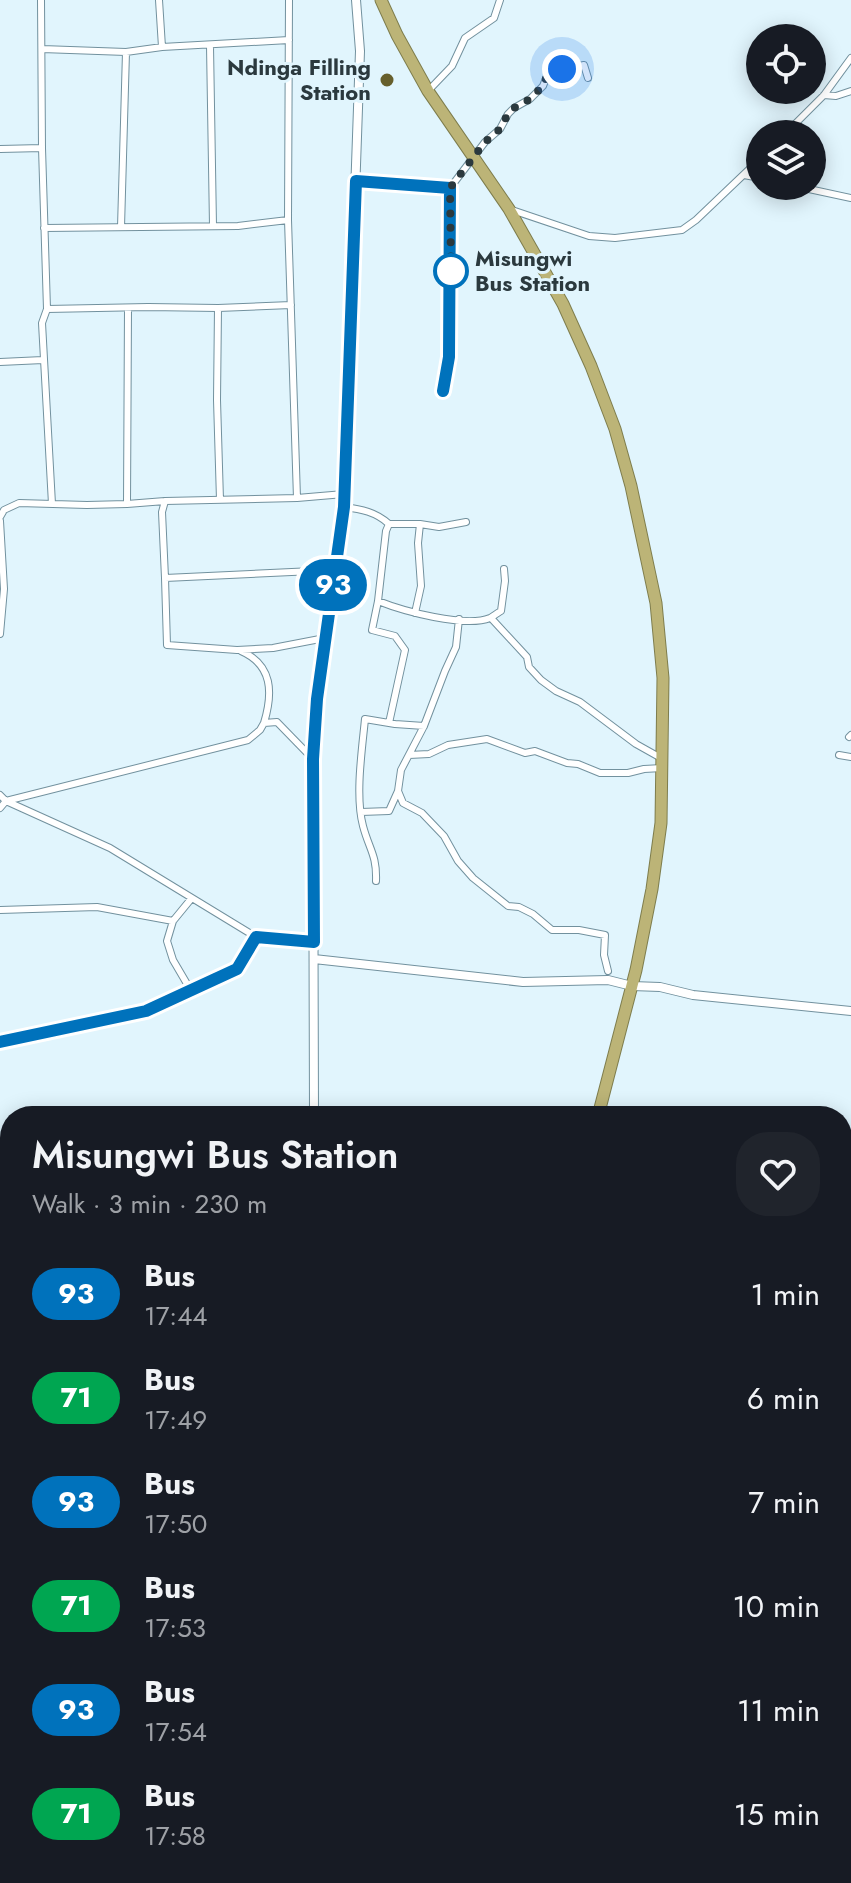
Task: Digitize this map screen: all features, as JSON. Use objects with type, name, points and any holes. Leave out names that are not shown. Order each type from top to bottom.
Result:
[{"type":"highway","points":[[381,0],[428,91],[509,209],[563,304],[615,429],[648,558],[661,639],[663,678],[661,823],[652,889],[632,986],[601,1106]]},
{"type":"street","points":[[41,0],[47,309],[42,323],[52,504]]},
{"type":"street","points":[[159,0],[162,47]]},
{"type":"street","points":[[289,0],[288,220],[297,498]]},
{"type":"street","points":[[314,1106],[313,759],[317,699],[344,507],[360,51],[356,0]]},
{"type":"street","points":[[428,91],[452,66],[465,38],[494,18],[500,0]]},
{"type":"street","points":[[42,49],[126,52],[289,40]]},
{"type":"street","points":[[210,46],[213,226]]},
{"type":"street","points":[[121,227],[126,52]]},
{"type":"street","points":[[826,92],[851,58]]},
{"type":"street","points":[[443,391],[449,357],[450,188],[485,142],[500,129],[508,114],[543,86],[549,71],[584,65],[588,78]]},
{"type":"street","points":[[826,95],[836,96],[851,91]]},
{"type":"street","points":[[799,120],[815,104]]},
{"type":"street","points":[[0,149],[42,148]]},
{"type":"street","points":[[509,209],[589,236],[615,238],[682,230],[744,175]]},
{"type":"street","points":[[356,181],[450,188]]},
{"type":"street","points":[[826,193],[851,198]]},
{"type":"street","points":[[44,228],[238,226],[288,220]]},
{"type":"street","points":[[47,309],[291,305]]},
{"type":"street","points":[[127,504],[128,308]]},
{"type":"street","points":[[218,308],[220,500]]},
{"type":"street","points":[[0,362],[43,360]]},
{"type":"street","points":[[0,634],[4,589],[0,519],[4,510],[19,503],[127,504],[344,494]]},
{"type":"street","points":[[165,501],[162,512],[167,645],[237,650],[273,648],[325,638]]},
{"type":"street","points":[[344,507],[362,509],[389,524],[439,527],[466,522]]},
{"type":"street","points":[[389,524],[372,630],[395,636],[405,650],[389,723]]},
{"type":"street","points":[[415,613],[421,586],[420,524]]},
{"type":"street","points":[[378,601],[415,613],[479,621],[491,618],[501,611],[504,569]]},
{"type":"street","points":[[165,578],[335,570]]},
{"type":"street","points":[[491,618],[527,657],[529,667],[541,680],[580,702],[662,763]]},
{"type":"street","points":[[361,812],[389,811],[398,791],[401,770],[424,726],[456,647],[459,619]]},
{"type":"street","points":[[0,808],[6,801],[248,740],[264,723],[269,685],[264,667],[252,656],[237,650]]},
{"type":"street","points":[[376,881],[377,866],[362,825],[359,785],[365,719],[424,726]]},
{"type":"street","points":[[264,723],[277,722],[313,759]]},
{"type":"street","points":[[409,755],[429,754],[448,745],[487,739],[525,753],[535,751],[600,773],[628,773],[662,763]]},
{"type":"street","points":[[839,755],[851,757]]},
{"type":"street","points":[[398,791],[403,803],[422,813],[444,836],[458,861],[473,878],[508,906],[519,907],[533,914],[552,930],[579,930],[605,935],[604,955],[608,971]]},
{"type":"street","points":[[0,795],[6,801],[110,848],[256,937],[314,942]]},
{"type":"street","points":[[190,989],[173,960],[167,941],[173,921],[191,899]]},
{"type":"street","points":[[0,910],[97,907],[173,921]]},
{"type":"street","points":[[0,1042],[146,1011],[237,969],[256,937]]},
{"type":"street","points":[[314,959],[523,982],[608,980],[693,995],[851,1011]]},
{"type":"bus line","name":"93","points":[[0,1042],[146,1011],[237,969],[256,937],[314,942],[313,759],[317,699],[344,507],[356,181],[450,188],[449,357],[443,391]]},
{"type":"place","name":"Ndinga Filling Station","points":[[387,80]]},
{"type":"place","name":"Misungwi Bus Station","points":[[451,271]]},
{"type":"route","points":[[451,271],[450,188],[485,142],[500,129],[508,114],[543,86],[549,71],[562,69]]}]
